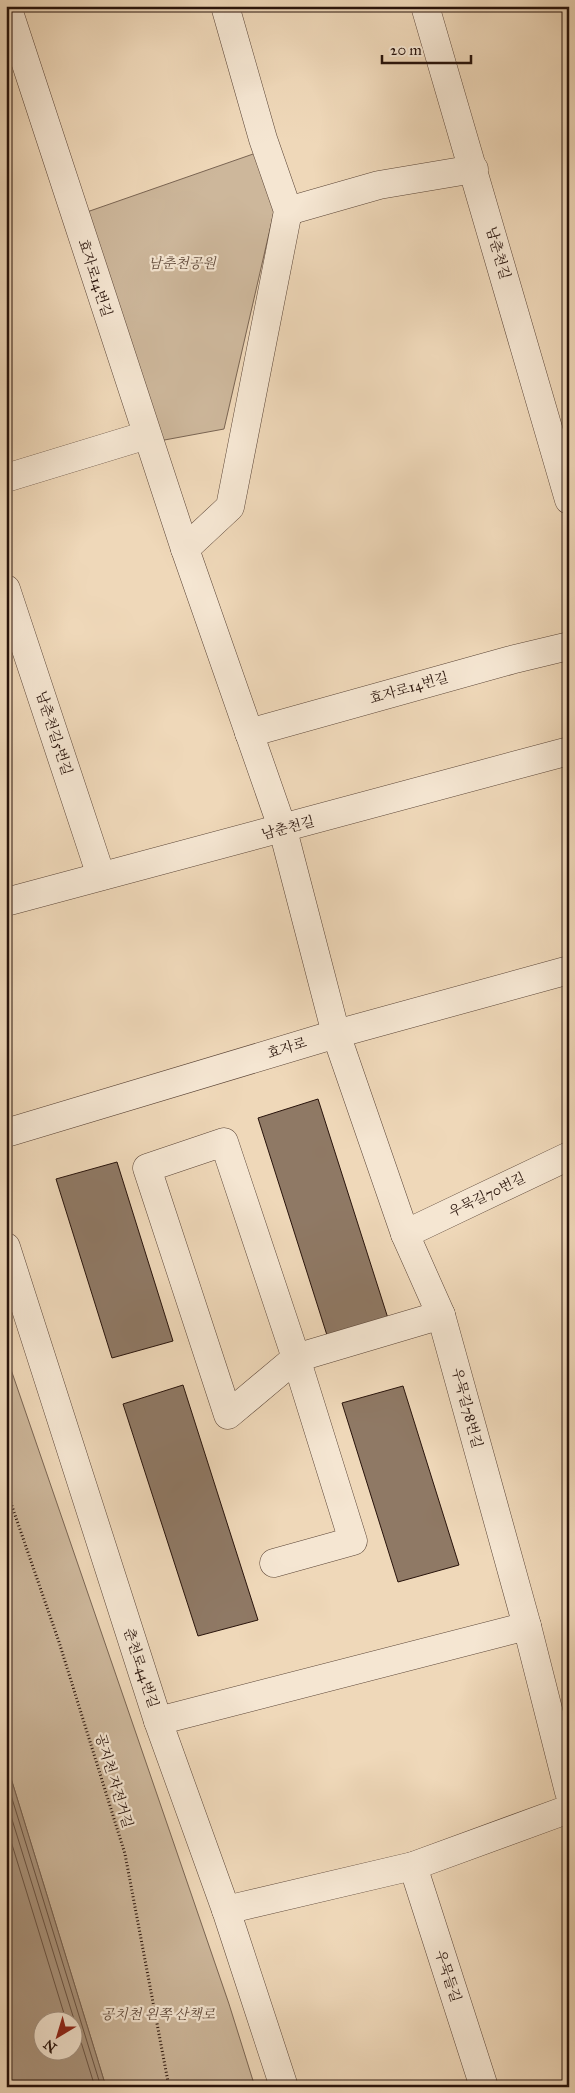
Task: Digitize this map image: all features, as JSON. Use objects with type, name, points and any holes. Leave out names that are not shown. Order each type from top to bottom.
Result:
[{"type":"street","name":"효자로14번길","points":[[7,6],[185,549],[283,830],[336,1034]]},
{"type":"street","points":[[185,549],[230,507],[288,211],[263,139],[225,6]]},
{"type":"street","name":"남춘천길","points":[[425,6],[569,500]]},
{"type":"street","points":[[288,211],[379,185],[474,169]]},
{"type":"street","points":[[6,478],[147,435]]},
{"type":"street","name":"남춘천길5번길","points":[[6,589],[101,876]]},
{"type":"street","name":"효자로14번길","points":[[249,732],[569,646]]},
{"type":"street","name":"남춘천길","points":[[6,902],[283,830],[569,751]]},
{"type":"street","name":"효자로","points":[[6,1133],[336,1034],[569,970]]},
{"type":"street","name":"우묵길78번길","points":[[336,1034],[405,1234],[441,1314],[527,1626],[569,1792]]},
{"type":"street","points":[[274,1563],[353,1541],[296,1358],[224,1142],[147,1168],[228,1416],[296,1358],[441,1314]]},
{"type":"street","name":"우묵길70번길","points":[[405,1234],[569,1156]]},
{"type":"street","name":"춘천로44번길","points":[[6,1247],[158,1721],[226,1910],[284,2087]]},
{"type":"street","points":[[158,1721],[527,1626]]},
{"type":"street","points":[[226,1910],[413,1866],[569,1809]]},
{"type":"street","name":"우묵들길","points":[[413,1866],[484,2087]]},
{"type":"path","name":"공지천 자전거길","points":[[6,1489],[60,1642],[125,1854],[169,2087]]},
{"type":"green space","name":"남춘천공원","points":[[256,153],[276,203],[224,429],[159,441],[84,213]]},
{"type":"green space","name":"공치천 왼쪽 산책로","points":[[6,1355],[229,2004],[255,2087],[106,2087],[6,1762]]},
{"type":"water","points":[[6,1762],[106,2087],[6,2087]]},
{"type":"building","points":[[318,1099],[393,1334],[332,1351],[258,1118]]},
{"type":"building","points":[[117,1162],[173,1341],[112,1358],[56,1179]]},
{"type":"building","points":[[183,1385],[258,1620],[198,1636],[123,1404]]},
{"type":"building","points":[[403,1386],[459,1565],[398,1582],[342,1403]]}]
